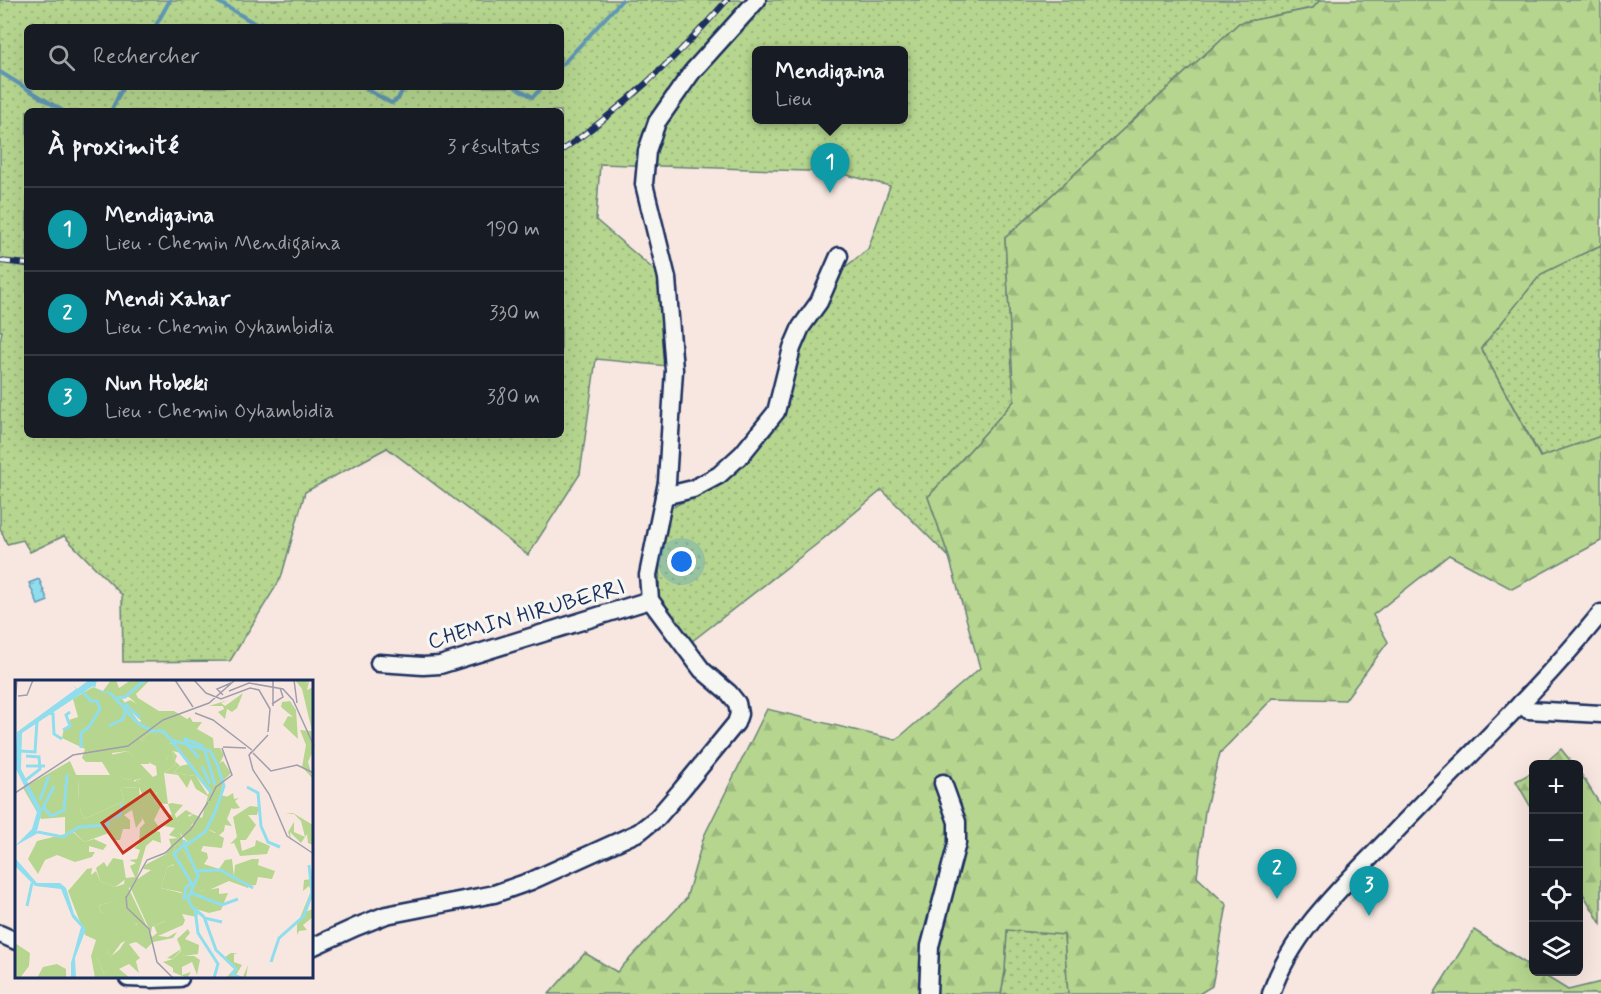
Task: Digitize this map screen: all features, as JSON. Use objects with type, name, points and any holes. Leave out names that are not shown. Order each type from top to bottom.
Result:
[{"type":"street","points":[[314,946],[386,915],[494,894],[531,882],[639,832],[657,818],[736,723],[739,714],[737,703],[702,669],[650,600],[648,575],[667,482],[674,370],[667,279],[644,184],[647,151],[657,122],[692,72],[757,0]]},
{"type":"street","points":[[664,496],[693,489],[719,476],[742,454],[776,412],[792,348],[801,327],[819,302],[839,256]]},
{"type":"street","name":"CHEMIN HIRUBERRI","points":[[379,663],[440,665],[650,600]]},
{"type":"street","points":[[1271,994],[1287,959],[1324,908],[1521,703],[1601,613]]},
{"type":"street","points":[[1521,703],[1528,710],[1601,714]]},
{"type":"street","points":[[928,994],[930,946],[957,843],[957,822],[943,783]]},
{"type":"street","points":[[0,934],[15,941]]},
{"type":"green space","points":[[0,0],[1320,0],[1313,8],[1239,23],[1005,238],[1014,401],[928,497],[949,557],[882,490],[691,642],[659,597],[660,551],[670,508],[696,496],[779,415],[800,342],[839,272],[868,249],[890,186],[835,172],[600,164],[596,220],[659,274],[667,366],[596,359],[580,474],[528,555],[387,448],[305,492],[281,578],[230,661],[123,662],[122,595],[64,536],[30,552],[23,540],[7,544],[0,528],[0,341],[2,331],[0,331]]},
{"type":"green space","points":[[1320,0],[1601,0],[1601,245],[1541,274],[1481,348],[1540,457],[1601,436],[1601,541],[1512,589],[1449,555],[1373,615],[1388,642],[1345,700],[1273,698],[1220,753],[1205,811],[1197,877],[1227,905],[1212,986],[1199,994],[1068,994],[1064,935],[1007,930],[1005,971],[1001,994],[549,994],[585,953],[617,972],[686,899],[704,836],[767,709],[896,740],[980,668],[949,557],[928,497],[1014,401],[1005,238],[1239,23],[1313,8]]},
{"type":"green space","points":[[1601,245],[1601,436],[1541,457],[1481,348],[1541,274]]},
{"type":"green space","points":[[1561,749],[1570,760],[1549,760]]},
{"type":"green space","points":[[1529,774],[1529,804],[1516,781]]},
{"type":"green space","points":[[1583,777],[1601,806],[1601,924],[1583,894]]},
{"type":"green space","points":[[1007,930],[1064,934],[1068,994],[1001,994],[1005,971]]},
{"type":"green space","points":[[1474,930],[1529,965],[1529,976],[1545,976],[1568,990],[1601,982],[1601,994],[1434,994]]},
{"type":"water","points":[[39,579],[48,601],[38,605],[29,583]]},
{"type":"waterway","points":[[157,24],[170,0]]},
{"type":"waterway","points":[[215,0],[256,24]]},
{"type":"waterway","points":[[564,63],[622,0]]},
{"type":"waterway","points":[[0,72],[24,87]]},
{"type":"waterway","points":[[29,90],[58,108]]},
{"type":"waterway","points":[[112,108],[122,90]]},
{"type":"waterway","points":[[368,90],[391,103],[398,99],[402,90]]},
{"type":"waterway","points":[[520,90],[533,97],[539,90]]},
{"type":"railway","points":[[564,149],[628,100],[689,42],[727,0]]},
{"type":"railway","points":[[0,261],[24,264]]},
{"type":"place","name":"Mendigaina","points":[[830,193]]},
{"type":"place","name":"Mendi Xahar","points":[[1277,899]]},
{"type":"place","name":"Nun Hobeki","points":[[1369,916]]}]
